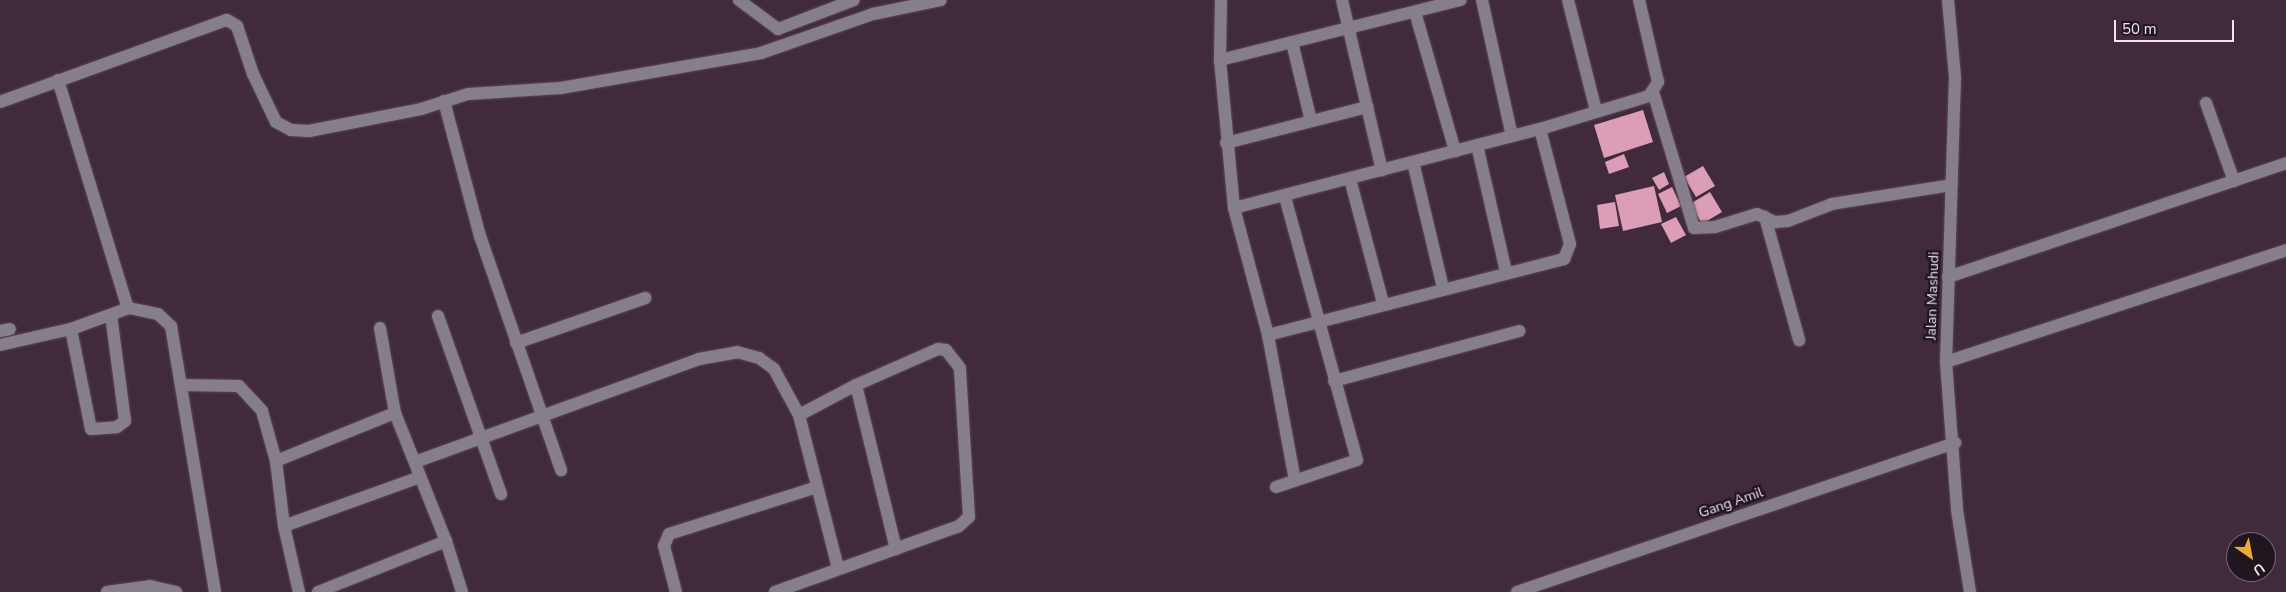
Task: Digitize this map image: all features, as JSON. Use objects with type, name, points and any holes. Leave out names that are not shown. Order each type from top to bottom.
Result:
[{"type":"street","points":[[739,0],[774,29],[819,6],[854,0]]},
{"type":"street","points":[[0,102],[227,20],[237,26],[252,74],[276,122],[291,130],[364,121],[444,102],[468,94],[561,88],[654,74],[752,55],[873,14],[940,0]]},
{"type":"street","points":[[1221,0],[1220,60],[1226,143],[1234,208],[1268,335],[1295,481]]},
{"type":"street","points":[[1342,0],[1382,170]]},
{"type":"street","points":[[1220,60],[1461,0]]},
{"type":"street","points":[[1482,0],[1512,136]]},
{"type":"street","points":[[1568,0],[1596,111]]},
{"type":"street","points":[[1639,0],[1658,82],[1653,92],[1693,227],[1715,227],[1757,214],[1788,221],[1832,204],[1952,185]]},
{"type":"street","name":"Jalan Mashudi","points":[[1948,0],[1955,77],[1946,362],[1955,443],[1957,510],[1970,592]]},
{"type":"street","points":[[1415,12],[1455,151]]},
{"type":"street","points":[[1292,42],[1310,120]]},
{"type":"street","points":[[58,80],[129,308]]},
{"type":"street","points":[[1234,208],[1540,129],[1653,92]]},
{"type":"street","points":[[444,102],[480,236],[540,416],[561,470]]},
{"type":"street","points":[[2206,103],[2234,181]]},
{"type":"street","points":[[1226,143],[1310,120],[1367,107]]},
{"type":"street","points":[[1268,335],[1383,303],[1506,272],[1564,260],[1570,251],[1540,129]]},
{"type":"street","points":[[1477,146],[1506,272]]},
{"type":"street","points":[[1413,162],[1444,288]]},
{"type":"street","points":[[1948,277],[2286,163]]},
{"type":"street","points":[[1350,179],[1383,303]]},
{"type":"street","points":[[1276,487],[1357,460],[1285,196]]},
{"type":"street","points":[[1765,217],[1799,340]]},
{"type":"street","points":[[1946,362],[2286,250]]},
{"type":"street","points":[[516,343],[645,298]]},
{"type":"street","points":[[0,345],[71,329],[129,308],[158,314],[171,326],[211,591]]},
{"type":"street","points":[[71,329],[91,429],[116,427],[125,421],[111,315]]},
{"type":"street","points":[[438,316],[483,435],[501,494]]},
{"type":"street","points":[[380,328],[395,413],[446,541],[462,592]]},
{"type":"street","points":[[1334,381],[1519,331]]},
{"type":"street","points":[[775,592],[838,568],[896,550],[968,519],[960,368],[951,354],[938,349],[856,385],[799,415]]},
{"type":"street","points":[[415,462],[483,435],[699,359],[737,352],[759,358],[774,368],[799,415],[838,568]]},
{"type":"street","points":[[181,385],[239,386],[262,411],[276,461],[284,526],[299,592]]},
{"type":"street","points":[[856,385],[896,550]]},
{"type":"street","points":[[276,461],[395,413]]},
{"type":"street","name":"Gang Amil","points":[[1517,592],[1955,443]]},
{"type":"street","points":[[284,526],[420,477]]},
{"type":"street","points":[[676,592],[664,546],[669,534],[817,487]]},
{"type":"street","points":[[318,592],[446,541]]},
{"type":"street","points":[[107,592],[150,586],[176,592]]},
{"type":"building","points":[[1643,110],[1653,142],[1604,158],[1594,125]]},
{"type":"building","points":[[1624,154],[1629,167],[1609,174],[1605,162]]},
{"type":"building","points":[[1703,166],[1715,186],[1696,197],[1684,177]]},
{"type":"building","points":[[1664,172],[1669,184],[1659,190],[1652,178]]},
{"type":"building","points":[[1654,186],[1662,222],[1623,231],[1615,195]]},
{"type":"building","points":[[1672,187],[1681,206],[1667,213],[1658,194]]},
{"type":"building","points":[[1710,192],[1722,212],[1702,224],[1690,204]]},
{"type":"building","points":[[1615,202],[1619,226],[1600,229],[1597,205]]},
{"type":"building","points":[[1676,217],[1686,235],[1671,243],[1661,224]]}]
